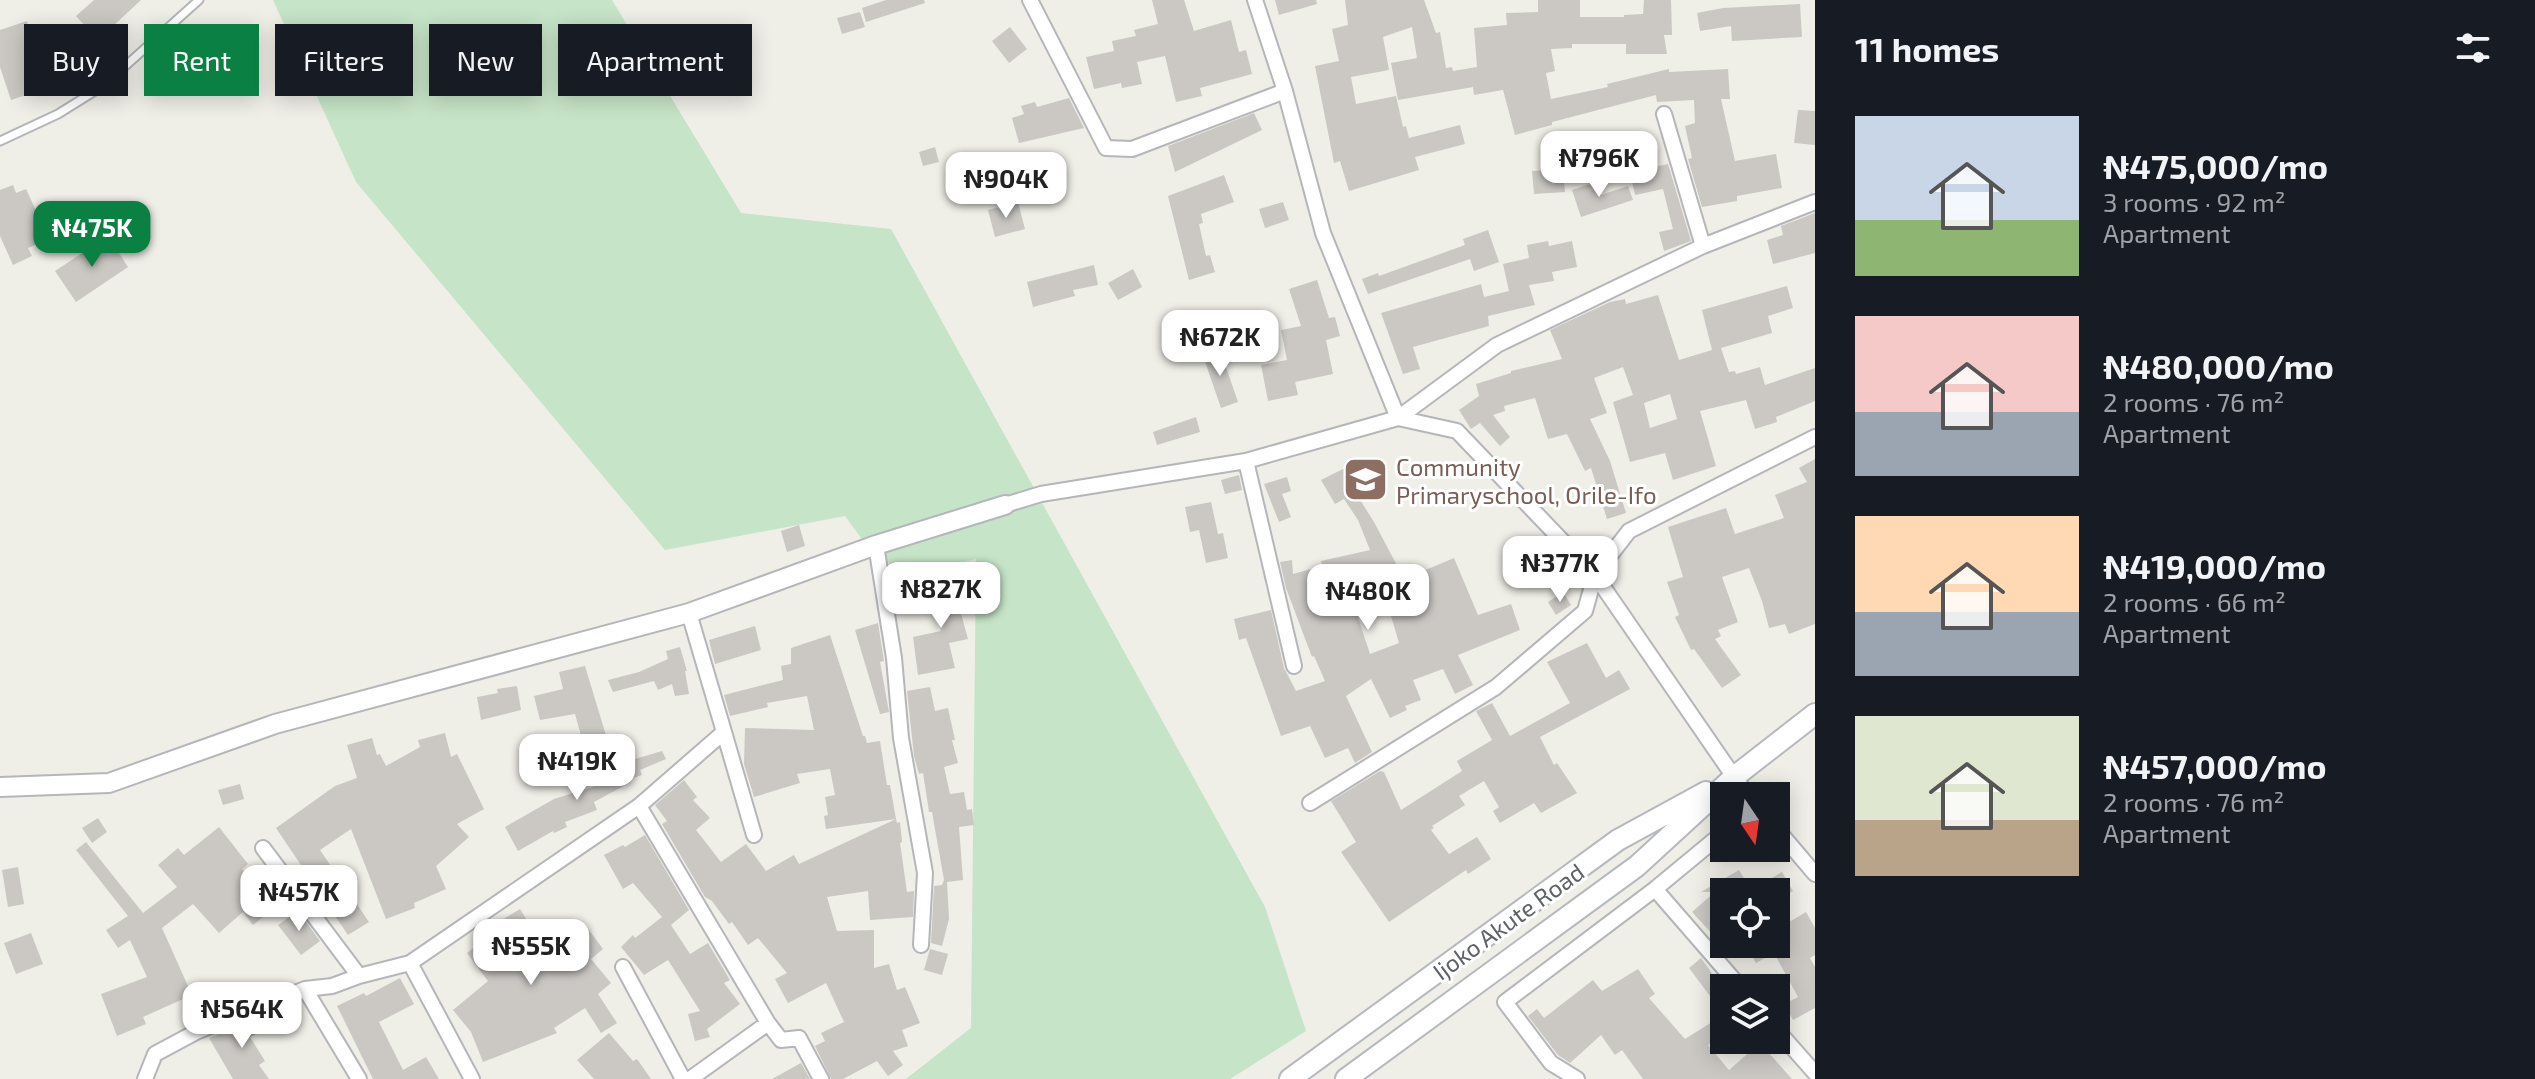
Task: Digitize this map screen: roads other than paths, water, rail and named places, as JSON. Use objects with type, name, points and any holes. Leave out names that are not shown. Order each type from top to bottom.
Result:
[{"type":"main road","name":"Ijoko Akute Road","points":[[1346,1079],[1637,866],[1734,777],[1815,714]]},
{"type":"main road","name":"Ijoko Akute Road","points":[[1290,1079],[1618,840],[1734,777]]},
{"type":"street","points":[[1030,0],[1106,148],[1132,149],[1285,91]]},
{"type":"street","points":[[1255,0],[1285,91],[1323,233],[1398,418]]},
{"type":"street","points":[[1664,114],[1703,246]]},
{"type":"street","points":[[0,787],[109,783],[275,724],[689,613],[876,545],[1041,494],[1246,461],[1398,418],[1497,345],[1703,246],[1815,202]]},
{"type":"street","points":[[1398,418],[1457,431],[1595,575],[1738,782]]},
{"type":"street","points":[[1310,803],[1496,687],[1585,611],[1595,575],[1629,531],[1815,437]]},
{"type":"street","points":[[1246,461],[1294,666]]},
{"type":"street","points":[[876,545],[894,658],[901,738],[925,873],[921,945]]},
{"type":"street","points":[[689,613],[754,835]]},
{"type":"street","points":[[145,1079],[155,1054],[196,1032],[305,989],[332,986],[410,963],[639,806],[724,732]]},
{"type":"street","points":[[639,806],[768,1023],[781,1040],[799,1038],[821,1079]]},
{"type":"street","points":[[1577,1079],[1551,1063],[1505,1002],[1710,844]]},
{"type":"street","points":[[1790,845],[1815,874]]},
{"type":"street","points":[[263,848],[359,976]]},
{"type":"street","points":[[1655,889],[1729,974]]},
{"type":"street","points":[[410,963],[472,1079]]},
{"type":"street","points":[[623,967],[683,1079]]},
{"type":"street","points":[[305,989],[359,1079]]},
{"type":"street","points":[[690,1079],[768,1023]]},
{"type":"street","points":[[1790,1045],[1815,1073]]},
{"type":"lane","points":[[0,141],[58,114],[103,86],[199,0]]},
{"type":"place","name":"Community Primaryschool, Orile-Ifo","points":[[1365,480]]}]
